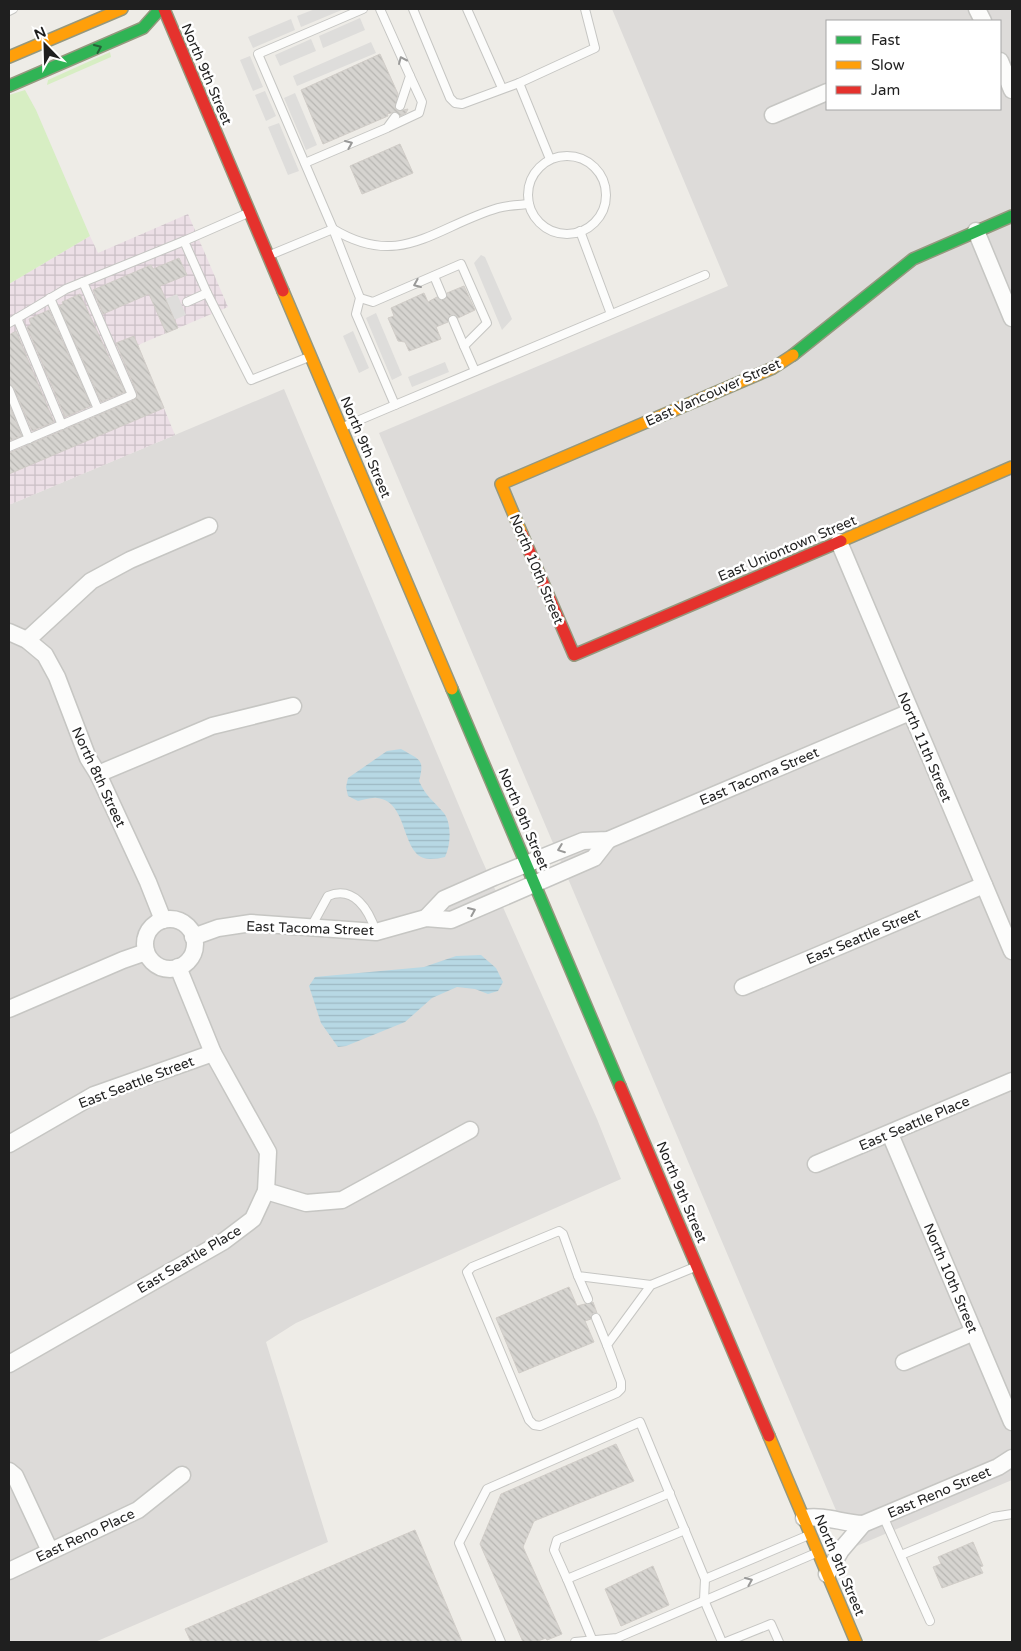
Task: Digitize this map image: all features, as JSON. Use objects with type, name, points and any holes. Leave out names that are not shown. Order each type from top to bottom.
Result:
[{"type":"main road","points":[[9,57],[122,9]]},
{"type":"main road","points":[[9,86],[144,28],[162,9]]},
{"type":"main road","name":"North 9th Street","points":[[162,9],[312,356],[856,1642]]},
{"type":"main road","name":"East Vancouver Street","points":[[501,484],[773,368],[913,259],[1012,216]]},
{"type":"main road","name":"East Uniontown Street","points":[[574,655],[1012,468]]},
{"type":"main road","name":"North 10th Street","points":[[501,484],[574,655]]},
{"type":"street","points":[[1001,63],[1012,90]]},
{"type":"street","points":[[773,115],[826,92]]},
{"type":"street","points":[[976,231],[1012,318]]},
{"type":"street","points":[[9,632],[27,640],[91,581],[130,560],[210,526]]},
{"type":"street","name":"North 11th Street","points":[[839,542],[1012,951]]},
{"type":"street","name":"North 8th Street","points":[[27,640],[45,655],[57,678],[88,758],[98,774],[148,882],[163,920]]},
{"type":"street","points":[[98,774],[212,726],[293,706]]},
{"type":"street","name":"East Tacoma Street","points":[[426,918],[444,899],[526,863],[583,841],[608,840],[910,712]]},
{"type":"street","name":"East Tacoma Street","points":[[193,937],[218,928],[251,924],[376,932],[426,918],[451,920],[536,885],[594,858],[608,840]]},
{"type":"street","name":"East Seattle Street","points":[[743,987],[984,885]]},
{"type":"street","points":[[172,919],[183,923],[193,937],[192,955],[178,967],[167,968],[159,966],[150,959],[146,952],[145,944],[148,933],[153,926],[163,920],[172,919]]},
{"type":"street","points":[[9,1009],[146,952]]},
{"type":"street","points":[[178,967],[213,1053],[268,1152],[266,1191],[306,1203],[342,1200],[470,1130]]},
{"type":"street","name":"East Seattle Street","points":[[9,1144],[94,1095],[213,1053]]},
{"type":"street","name":"East Seattle Place","points":[[816,1164],[1012,1081]]},
{"type":"street","name":"North 10th Street","points":[[890,1134],[1012,1422]]},
{"type":"street","name":"East Seattle Place","points":[[9,1364],[224,1241],[253,1219],[266,1191]]},
{"type":"street","points":[[904,1362],[974,1332]]},
{"type":"street","name":"East Reno Street","points":[[827,1574],[841,1550],[864,1524],[998,1467],[1012,1458]]},
{"type":"street","points":[[9,1470],[15,1476],[50,1551]]},
{"type":"street","name":"East Reno Place","points":[[9,1571],[138,1510],[182,1475]]},
{"type":"street","name":"East Reno Street","points":[[804,1518],[822,1516],[840,1522],[864,1524]]},
{"type":"lane","points":[[9,10],[13,9]]},
{"type":"lane","points":[[363,9],[258,54],[333,229],[360,298],[356,314],[395,405]]},
{"type":"lane","points":[[305,163],[419,113],[422,102],[380,9]]},
{"type":"lane","points":[[412,9],[450,98],[455,103],[462,104],[519,83],[595,48],[585,9]]},
{"type":"lane","points":[[468,9],[502,88]]},
{"type":"lane","points":[[400,106],[410,76]]},
{"type":"lane","points":[[519,83],[550,159]]},
{"type":"lane","points":[[387,128],[395,117]]},
{"type":"lane","points":[[562,155],[575,156],[586,160],[596,168],[603,178],[606,202],[601,214],[594,223],[572,234],[559,233],[548,229],[538,222],[529,204],[528,187],[532,175],[550,159],[562,155]]},
{"type":"lane","points":[[333,229],[350,240],[368,246],[401,246],[499,207],[529,204]]},
{"type":"lane","points":[[9,323],[50,298],[83,282],[250,212]]},
{"type":"lane","points":[[269,255],[333,229]]},
{"type":"lane","points":[[580,231],[611,314]]},
{"type":"lane","points":[[184,241],[207,294],[218,312],[243,368],[251,380],[312,356]]},
{"type":"lane","points":[[360,298],[373,302],[461,264],[487,323],[464,346]]},
{"type":"lane","points":[[342,428],[705,275]]},
{"type":"lane","points":[[434,276],[442,295]]},
{"type":"lane","points":[[9,447],[132,395],[83,282]]},
{"type":"lane","points":[[187,302],[207,294]]},
{"type":"lane","points":[[50,298],[98,409]]},
{"type":"lane","points":[[17,318],[62,425]]},
{"type":"lane","points":[[453,320],[475,371]]},
{"type":"lane","points":[[9,390],[29,438]]},
{"type":"lane","points":[[310,927],[328,896],[343,892],[350,894],[369,912],[376,932]]},
{"type":"lane","points":[[588,1299],[563,1234],[559,1230],[472,1267],[467,1272],[529,1420],[534,1425],[540,1426],[617,1393],[621,1389],[621,1382],[596,1318]]},
{"type":"lane","points":[[578,1276],[651,1285],[697,1266]]},
{"type":"lane","points":[[607,1345],[651,1285]]},
{"type":"lane","points":[[501,1642],[459,1542],[487,1489],[640,1422],[704,1579],[704,1600],[722,1642]]},
{"type":"lane","points":[[592,1639],[554,1550],[557,1540],[670,1493]]},
{"type":"lane","points":[[901,1555],[993,1517],[1012,1514]]},
{"type":"lane","points":[[883,1516],[930,1621]]},
{"type":"lane","points":[[567,1579],[685,1530]]},
{"type":"lane","points":[[704,1579],[811,1535]]},
{"type":"lane","points":[[575,1642],[617,1638],[818,1552]]},
{"type":"lane","points":[[726,1642],[771,1624],[779,1642]]},
{"type":"shaded area","points":[[315,9],[344,9],[301,27],[297,16]]},
{"type":"shaded area","points":[[612,9],[1012,9],[1012,1480],[852,1548],[379,433],[728,286]]},
{"type":"shaded area","points":[[360,18],[365,30],[323,48],[319,36]]},
{"type":"shaded area","points":[[291,19],[295,30],[253,48],[248,37]]},
{"type":"shaded area","points":[[311,39],[316,51],[280,66],[275,55]]},
{"type":"shaded area","points":[[371,42],[376,53],[297,86],[293,76]]},
{"type":"shaded area","points":[[250,56],[263,87],[253,91],[240,60]]},
{"type":"shaded area","points":[[265,91],[276,116],[266,121],[255,95]]},
{"type":"shaded area","points":[[295,93],[317,145],[306,150],[284,98]]},
{"type":"shaded area","points":[[279,123],[299,171],[288,175],[268,127]]},
{"type":"shaded area","points":[[188,214],[228,307],[138,345],[175,435],[9,505],[9,284],[90,236],[98,253]]},
{"type":"shaded area","points":[[481,255],[485,257],[512,319],[502,330],[474,263]]},
{"type":"shaded area","points":[[177,294],[186,315],[174,320],[165,299]]},
{"type":"shaded area","points":[[376,313],[402,375],[392,380],[366,318]]},
{"type":"shaded area","points":[[353,331],[369,368],[359,373],[343,336]]},
{"type":"shaded area","points":[[445,362],[449,372],[412,387],[408,377]]},
{"type":"shaded area","points":[[284,389],[478,851],[597,1119],[621,1179],[296,1323],[266,1342],[328,1542],[95,1642],[9,1642],[9,505]]},
{"type":"green space","points":[[110,52],[111,57],[47,85],[48,80]]},
{"type":"green space","points":[[25,90],[36,110],[90,236],[9,284],[9,95]]},
{"type":"water","points":[[401,749],[417,758],[421,764],[419,781],[422,787],[446,816],[450,834],[445,857],[430,859],[420,857],[414,850],[395,809],[388,801],[370,798],[358,801],[348,796],[346,787],[348,778],[387,751]]},
{"type":"water","points":[[481,955],[496,968],[503,982],[498,991],[488,994],[475,989],[457,987],[432,998],[405,1022],[346,1046],[338,1047],[321,1023],[309,986],[315,977],[424,967],[456,956]]},
{"type":"building","points":[[380,54],[398,94],[395,108],[399,111],[408,109],[406,113],[400,116],[396,112],[387,114],[388,116],[323,144],[301,90]]},
{"type":"building","points":[[400,144],[413,173],[362,194],[350,166]]},
{"type":"building","points":[[179,258],[187,275],[160,286],[178,328],[166,333],[149,294],[103,314],[93,290],[151,265],[153,269]]},
{"type":"building","points":[[464,286],[475,310],[458,318],[450,315],[448,322],[436,327],[441,339],[409,351],[405,342],[398,341],[388,318],[394,316],[391,308],[424,293],[428,302],[437,297],[444,300],[447,293]]},
{"type":"building","points":[[80,294],[125,392],[101,402],[59,306],[63,304],[62,302]]},
{"type":"building","points":[[49,310],[91,406],[65,417],[27,327],[31,325],[29,319]]},
{"type":"building","points":[[16,331],[54,422],[32,431],[14,388],[9,384],[9,335]]},
{"type":"building","points":[[134,336],[164,408],[9,474],[9,453],[136,399],[137,393],[116,343]]},
{"type":"building","points":[[9,404],[22,436],[9,441]]},
{"type":"building","points":[[569,1287],[577,1306],[593,1302],[597,1313],[593,1313],[591,1319],[585,1321],[594,1342],[519,1373],[496,1318]]},
{"type":"building","points":[[616,1444],[634,1481],[534,1521],[523,1547],[562,1634],[547,1640],[546,1638],[535,1642],[523,1642],[480,1544],[501,1494]]},
{"type":"building","points":[[415,1530],[462,1642],[191,1642],[185,1629]]},
{"type":"building","points":[[973,1542],[983,1566],[980,1567],[983,1573],[942,1588],[933,1567],[941,1564],[938,1557]]},
{"type":"building","points":[[653,1566],[669,1605],[621,1626],[605,1589]]},
{"type":"traffic: fast","points":[[9,86],[143,28],[160,9]]},
{"type":"traffic: fast","points":[[793,355],[913,259],[1012,216]]},
{"type":"traffic: fast","points":[[452,689],[620,1086]]},
{"type":"traffic: slow","points":[[9,57],[122,9]]},
{"type":"traffic: slow","points":[[283,291],[452,689]]},
{"type":"traffic: slow","points":[[522,534],[501,484],[773,368],[793,355]]},
{"type":"traffic: slow","points":[[841,541],[1012,467]]},
{"type":"traffic: slow","points":[[769,1436],[856,1642]]},
{"type":"traffic: jam","points":[[164,9],[283,291]]},
{"type":"traffic: jam","points":[[522,534],[574,655],[841,541]]},
{"type":"traffic: jam","points":[[620,1086],[769,1436]]}]
